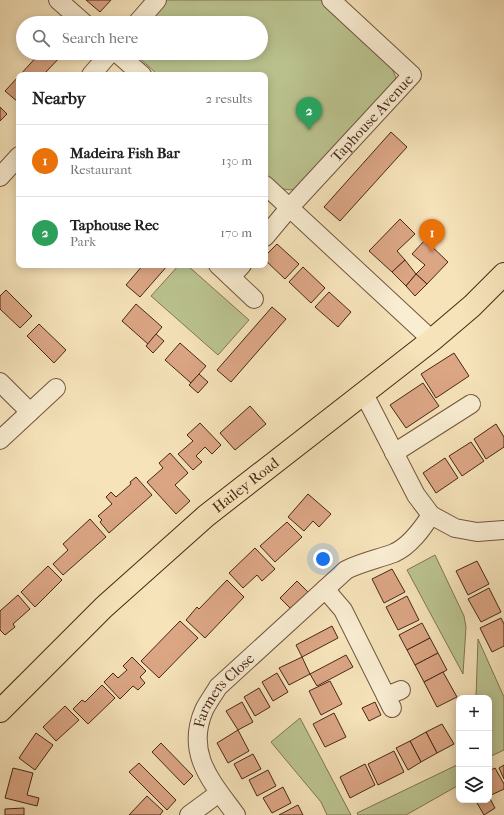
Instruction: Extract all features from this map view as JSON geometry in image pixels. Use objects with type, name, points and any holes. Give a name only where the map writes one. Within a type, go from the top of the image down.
[{"type":"main road","name":"Hailey Road","points":[[0,711],[104,607],[200,521],[363,392],[432,340],[472,306],[504,274]]},
{"type":"street","points":[[58,0],[76,16]]},
{"type":"street","points":[[143,16],[157,0]]},
{"type":"street","name":"Taphouse Avenue","points":[[268,234],[412,75],[331,0]]},
{"type":"street","points":[[94,72],[104,60]]},
{"type":"street","points":[[125,60],[139,72]]},
{"type":"street","points":[[0,177],[16,159]]},
{"type":"street","points":[[268,189],[432,340]]},
{"type":"street","points":[[236,271],[254,300]]},
{"type":"street","points":[[0,382],[30,412]]},
{"type":"street","points":[[0,440],[56,388]]},
{"type":"street","points":[[363,392],[416,495],[431,515],[456,528],[477,532],[504,530]]},
{"type":"street","points":[[394,453],[471,404]]},
{"type":"street","name":"Farmers Close","points":[[236,815],[219,793],[203,766],[198,751],[198,736],[204,711],[218,687],[325,589],[351,568],[403,548],[424,527],[431,515]]},
{"type":"street","points":[[325,589],[343,610],[393,698]]},
{"type":"street","points":[[189,815],[219,793]]},
{"type":"green space","points":[[165,0],[322,0],[390,63],[396,78],[393,86],[302,187],[290,190],[282,188],[268,177],[268,72],[155,72],[142,60],[268,60],[268,16],[150,16]]},
{"type":"green space","points":[[176,268],[190,268],[249,320],[218,355],[151,296]]},
{"type":"green space","points":[[435,555],[464,616],[466,627],[463,674],[407,570]]},
{"type":"green space","points":[[478,639],[504,697],[504,750],[492,756],[492,695],[476,695]]},
{"type":"green space","points":[[300,718],[351,815],[327,815],[321,802],[271,742]]},
{"type":"green space","points":[[456,765],[456,787],[406,815],[358,815],[357,813]]},
{"type":"building","points":[[86,0],[111,0],[100,12]]},
{"type":"building","points":[[34,60],[57,60],[46,72],[23,72]]},
{"type":"building","points":[[16,79],[16,100],[5,91]]},
{"type":"building","points":[[0,107],[7,114],[0,121]]},
{"type":"building","points":[[391,132],[407,147],[340,221],[324,207]]},
{"type":"building","points":[[400,219],[415,234],[397,251],[405,260],[392,272],[369,251]]},
{"type":"building","points":[[425,240],[448,262],[427,284],[416,274],[425,265],[412,254]]},
{"type":"building","points":[[277,244],[299,264],[285,279],[268,263],[268,253]]},
{"type":"building","points":[[405,260],[416,274],[406,286],[392,272]]},
{"type":"building","points":[[303,267],[325,288],[311,303],[289,282]]},
{"type":"building","points":[[140,268],[165,268],[140,297],[126,285]]},
{"type":"building","points":[[416,274],[427,284],[415,296],[406,286]]},
{"type":"building","points":[[6,290],[32,316],[20,328],[0,309],[0,296]]},
{"type":"building","points":[[329,292],[351,312],[338,327],[315,307]]},
{"type":"building","points":[[136,304],[162,327],[148,344],[122,321]]},
{"type":"building","points":[[272,307],[286,319],[231,382],[217,370]]},
{"type":"building","points":[[39,324],[66,350],[54,363],[27,336]]},
{"type":"building","points":[[156,334],[164,341],[153,353],[146,346]]},
{"type":"building","points":[[180,343],[206,366],[191,383],[165,360]]},
{"type":"building","points":[[454,353],[469,376],[436,398],[421,374]]},
{"type":"building","points":[[199,374],[208,382],[198,393],[189,385]]},
{"type":"building","points":[[423,383],[439,406],[406,428],[390,405]]},
{"type":"building","points":[[250,406],[266,424],[235,450],[220,433]]},
{"type":"building","points":[[200,423],[221,445],[212,454],[205,447],[196,456],[202,462],[193,470],[178,454],[193,441],[187,435]]},
{"type":"building","points":[[496,424],[504,437],[504,447],[486,459],[474,439]]},
{"type":"building","points":[[471,442],[484,461],[462,476],[449,456]]},
{"type":"building","points":[[170,453],[188,473],[175,485],[190,501],[176,514],[147,482],[163,468],[159,463]]},
{"type":"building","points":[[445,458],[458,478],[436,493],[423,473]]},
{"type":"building","points":[[136,477],[152,495],[109,533],[100,522],[102,520],[98,516],[112,504],[106,497],[111,492],[116,497],[131,484],[130,482]]},
{"type":"building","points":[[308,494],[331,514],[319,527],[313,521],[304,531],[288,517]]},
{"type":"building","points":[[90,519],[106,537],[63,575],[53,564],[68,550],[63,544]]},
{"type":"building","points":[[287,522],[302,537],[275,562],[260,546]]},
{"type":"building","points":[[255,548],[275,569],[262,581],[257,575],[243,588],[229,573]]},
{"type":"building","points":[[477,561],[489,584],[468,595],[456,571]]},
{"type":"building","points":[[48,566],[62,580],[35,607],[21,592]]},
{"type":"building","points":[[392,569],[405,592],[384,603],[372,579]]},
{"type":"building","points":[[227,580],[244,597],[205,638],[186,620],[197,607],[199,609]]},
{"type":"building","points":[[297,581],[308,592],[291,609],[280,598]]},
{"type":"building","points":[[489,588],[501,612],[481,622],[468,599]]},
{"type":"building","points":[[18,595],[30,609],[13,624],[15,627],[5,635],[0,630],[0,611]]},
{"type":"building","points":[[407,596],[419,620],[398,630],[386,607]]},
{"type":"building","points":[[501,618],[504,624],[504,646],[492,652],[480,628]]},
{"type":"building","points":[[180,621],[198,638],[159,678],[141,661]]},
{"type":"building","points":[[422,623],[430,638],[407,650],[399,635]]},
{"type":"building","points":[[332,626],[338,638],[302,657],[296,645]]},
{"type":"building","points":[[430,638],[438,653],[415,665],[407,650]]},
{"type":"building","points":[[438,653],[447,670],[424,682],[415,665]]},
{"type":"building","points":[[346,655],[353,667],[317,686],[310,674]]},
{"type":"building","points":[[132,657],[146,671],[140,677],[145,683],[138,690],[133,686],[120,699],[104,682],[113,673],[118,678],[127,670],[123,666]]},
{"type":"building","points":[[302,657],[310,674],[289,685],[279,668]]},
{"type":"building","points":[[443,672],[456,698],[437,707],[424,682]]},
{"type":"building","points":[[277,673],[288,692],[273,701],[262,682]]},
{"type":"building","points":[[330,681],[342,704],[321,715],[309,691]]},
{"type":"building","points":[[102,685],[115,698],[88,724],[73,709],[82,700],[85,702]]},
{"type":"building","points":[[259,688],[270,707],[255,716],[244,697]]},
{"type":"building","points":[[242,702],[253,722],[238,730],[226,711]]},
{"type":"building","points":[[375,702],[381,715],[369,721],[362,708]]},
{"type":"building","points":[[65,706],[79,720],[56,741],[43,727]]},
{"type":"building","points":[[334,713],[346,737],[325,747],[313,724]]},
{"type":"building","points":[[442,724],[454,744],[437,753],[426,732]]},
{"type":"building","points":[[238,730],[249,751],[228,763],[217,743]]},
{"type":"building","points":[[426,732],[437,753],[421,762],[410,741]]},
{"type":"building","points":[[36,733],[53,745],[35,770],[19,758]]},
{"type":"building","points":[[410,741],[421,762],[408,770],[396,748]]},
{"type":"building","points":[[161,743],[193,776],[184,785],[152,752]]},
{"type":"building","points":[[394,751],[404,772],[378,785],[368,764]]},
{"type":"building","points":[[253,754],[261,769],[242,779],[234,764]]},
{"type":"building","points":[[139,763],[176,800],[167,810],[129,772]]},
{"type":"building","points":[[365,764],[375,785],[350,798],[340,777]]},
{"type":"building","points":[[504,765],[504,779],[499,768]]},
{"type":"building","points":[[13,768],[33,773],[27,795],[39,798],[37,806],[5,798]]},
{"type":"building","points":[[495,768],[504,784],[504,789],[492,795],[492,770]]},
{"type":"building","points":[[268,770],[276,786],[257,796],[249,780]]},
{"type":"building","points":[[283,787],[291,803],[272,813],[263,798]]},
{"type":"building","points":[[147,796],[163,811],[160,815],[129,815]]},
{"type":"building","points":[[492,802],[495,808],[484,815],[477,803]]},
{"type":"building","points":[[298,805],[303,815],[279,815]]},
{"type":"building","points":[[24,808],[24,815],[5,815],[5,809]]},
{"type":"place","name":"Taphouse Rec","points":[[309,130]]},
{"type":"place","name":"Madeira Fish Bar","points":[[432,252]]}]
